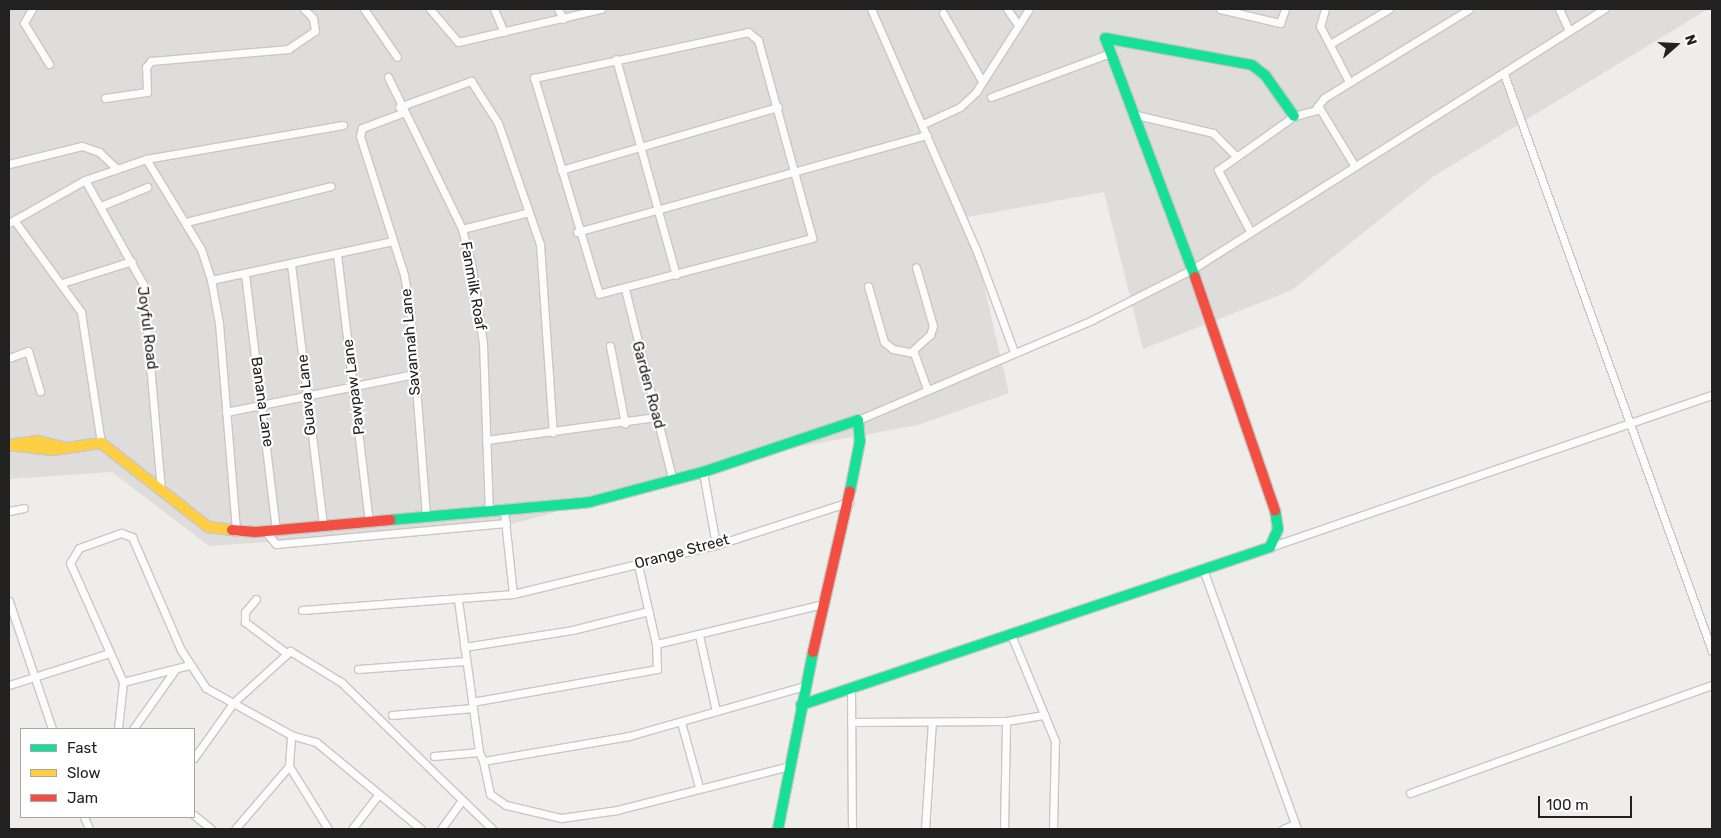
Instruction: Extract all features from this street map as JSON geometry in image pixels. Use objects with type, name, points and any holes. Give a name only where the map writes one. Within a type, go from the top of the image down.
[{"type":"street","points":[[32,9],[24,23],[49,64]]},
{"type":"street","points":[[105,98],[146,92],[146,67],[150,62],[288,49],[315,31],[315,22],[304,9]]},
{"type":"street","points":[[364,9],[397,57]]},
{"type":"street","points":[[430,9],[458,42],[600,9]]},
{"type":"street","points":[[494,9],[504,32]]},
{"type":"street","points":[[558,9],[563,19]]},
{"type":"street","points":[[871,9],[923,124],[1014,352]]},
{"type":"street","points":[[1007,9],[1018,25]]},
{"type":"street","points":[[923,124],[960,107],[982,81],[1029,9]]},
{"type":"street","points":[[1220,9],[1280,23],[1285,9]]},
{"type":"street","points":[[1325,9],[1320,26],[1349,82]]},
{"type":"street","points":[[1330,44],[1389,9]]},
{"type":"street","points":[[1250,231],[1218,170],[1235,155],[1294,116],[1317,107],[1349,82],[1469,9]]},
{"type":"street","points":[[1559,9],[1569,30]]},
{"type":"street","points":[[343,125],[146,159],[85,180],[11,222],[62,283],[86,326],[102,443],[208,527],[236,532],[271,531],[590,502],[703,472],[858,420],[1014,352],[1191,270],[1354,165],[1504,74],[1604,9]]},
{"type":"street","points":[[943,13],[982,81]]},
{"type":"street","points":[[752,33],[778,106],[797,173],[812,238],[624,289],[599,294],[577,232],[534,78],[616,59],[752,33]]},
{"type":"street","points":[[1270,547],[1278,529],[1276,515],[1191,270],[1108,54],[1105,38],[1110,36],[1252,65],[1265,75],[1294,116]]},
{"type":"street","points":[[991,97],[1108,54]]},
{"type":"street","points":[[616,59],[676,275]]},
{"type":"street","points":[[1504,74],[1712,651]]},
{"type":"street","name":"Fanmilk Roaf","points":[[388,77],[401,110],[462,229],[478,300],[489,512]]},
{"type":"street","points":[[401,110],[465,82],[476,84],[498,123],[540,244],[545,288],[553,433]]},
{"type":"street","points":[[561,170],[778,106]]},
{"type":"street","points":[[1317,107],[1354,165]]},
{"type":"street","name":"Savannah Lane","points":[[401,110],[362,128],[360,136],[393,241],[410,308],[426,516]]},
{"type":"street","points":[[1130,113],[1213,133],[1235,155]]},
{"type":"street","points":[[577,232],[797,173],[927,135]]},
{"type":"street","points":[[9,164],[82,146],[99,152],[116,168]]},
{"type":"street","points":[[146,159],[186,222],[211,280],[226,412],[236,532]]},
{"type":"street","name":"Joyful Road","points":[[85,180],[132,261],[146,299],[161,490]]},
{"type":"street","points":[[101,206],[147,186]]},
{"type":"street","points":[[186,222],[331,186]]},
{"type":"street","points":[[462,229],[529,212]]},
{"type":"street","points":[[211,280],[393,241]]},
{"type":"street","name":"Pawpaw Lane","points":[[336,254],[355,386],[369,521]]},
{"type":"street","points":[[62,283],[132,261]]},
{"type":"street","name":"Guava Lane","points":[[291,264],[322,526]]},
{"type":"street","points":[[912,351],[930,335],[933,326],[916,267]]},
{"type":"street","name":"Banana Lane","points":[[245,274],[263,404],[271,531]]},
{"type":"street","points":[[868,286],[886,346],[912,351]]},
{"type":"street","name":"Garden Road","points":[[624,289],[673,481]]},
{"type":"street","points":[[610,346],[625,424]]},
{"type":"street","points":[[9,358],[28,351],[40,391]]},
{"type":"street","points":[[912,351],[926,389]]},
{"type":"street","points":[[226,412],[414,374]]},
{"type":"street","points":[[801,705],[1012,637],[1104,602],[1204,572],[1270,547],[1712,395]]},
{"type":"street","points":[[486,440],[625,424],[656,417]]},
{"type":"street","points":[[778,829],[805,686],[849,502],[860,442],[858,420]]},
{"type":"street","points":[[9,445],[39,441],[61,447],[102,443]]},
{"type":"street","points":[[703,472],[716,545]]},
{"type":"street","name":"Orange Street","points":[[302,610],[458,600],[513,594],[716,545],[849,502]]},
{"type":"street","points":[[9,511],[24,508]]},
{"type":"street","points":[[504,511],[513,594]]},
{"type":"street","points":[[271,531],[268,540],[276,544],[506,522]]},
{"type":"street","points":[[118,728],[123,682],[109,653],[70,557],[79,548],[127,534],[188,665],[206,688],[292,735],[316,742],[421,829]]},
{"type":"street","points":[[392,715],[473,705],[657,669],[656,644],[638,565]]},
{"type":"street","points":[[1204,572],[1296,827],[1283,829]]},
{"type":"street","points":[[256,599],[245,612],[245,622],[285,652],[341,682],[492,829]]},
{"type":"street","points":[[458,600],[478,752],[483,761],[490,794],[506,805],[561,818],[617,810],[700,787],[790,766]]},
{"type":"street","points":[[9,601],[11,618],[36,676],[52,728]]},
{"type":"street","points":[[656,644],[824,604]]},
{"type":"street","points":[[464,647],[572,630],[649,610]]},
{"type":"street","points":[[699,635],[716,711]]},
{"type":"street","points":[[1012,637],[1046,716],[1057,756],[1053,829]]},
{"type":"street","points":[[195,757],[234,702],[285,652]]},
{"type":"street","points":[[9,685],[109,653]]},
{"type":"street","points":[[358,669],[466,661]]},
{"type":"street","points":[[123,682],[175,670],[188,665]]},
{"type":"street","points":[[134,728],[175,670]]},
{"type":"street","points":[[1410,793],[1712,685]]},
{"type":"street","points":[[483,761],[629,736],[805,686]]},
{"type":"street","points":[[851,689],[852,829]]},
{"type":"street","points":[[852,722],[1006,721],[1046,716]]},
{"type":"street","points":[[1004,829],[1006,721]]},
{"type":"street","points":[[681,722],[700,787]]},
{"type":"street","points":[[925,829],[932,722]]},
{"type":"street","points":[[235,829],[289,766],[292,735]]},
{"type":"street","points":[[434,756],[478,752]]},
{"type":"street","points":[[289,766],[328,829]]},
{"type":"street","points":[[352,829],[378,795]]},
{"type":"street","points":[[441,829],[462,800]]},
{"type":"street","points":[[195,816],[211,829]]},
{"type":"shaded area","points":[[9,9],[1708,9],[1434,176],[1292,290],[1143,349],[1104,192],[968,217],[1009,393],[918,425],[792,448],[504,526],[209,546],[112,472],[9,479]]},
{"type":"traffic: fast","points":[[1195,277],[1105,38],[1252,65],[1265,75],[1294,116]]},
{"type":"traffic: fast","points":[[390,520],[590,502],[703,472],[858,420],[860,441],[850,491]]},
{"type":"traffic: fast","points":[[801,705],[1270,547],[1278,529],[1275,511]]},
{"type":"traffic: fast","points":[[778,829],[813,652]]},
{"type":"traffic: slow","points":[[9,445],[39,441],[61,447]]},
{"type":"traffic: slow","points":[[9,445],[53,450],[101,443],[208,527],[232,530]]},
{"type":"traffic: jam","points":[[1195,277],[1275,511]]},
{"type":"traffic: jam","points":[[813,652],[850,491]]},
{"type":"traffic: jam","points":[[232,530],[255,532],[390,520]]}]
